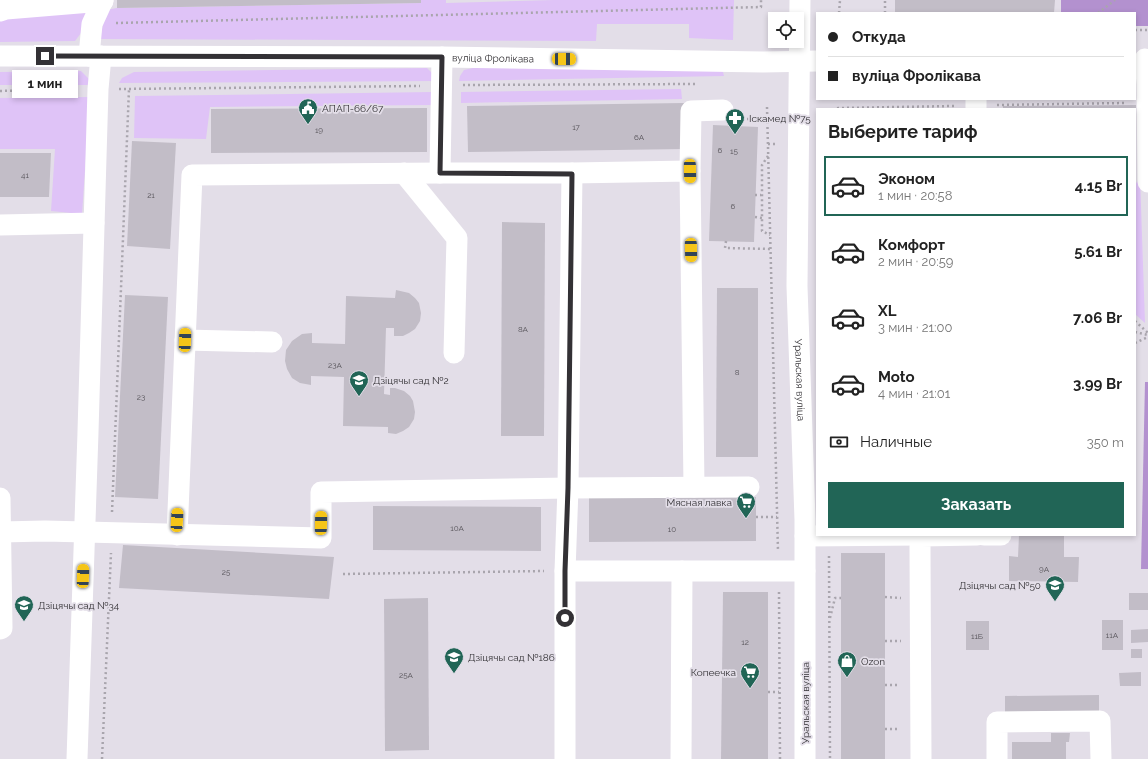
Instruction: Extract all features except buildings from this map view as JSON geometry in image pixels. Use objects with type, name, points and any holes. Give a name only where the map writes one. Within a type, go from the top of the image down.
[{"type":"street","name":"Уральская вуліца","points":[[800,0],[808,61],[797,286],[805,536],[805,759]]},
{"type":"street","points":[[77,759],[88,449],[98,89],[92,24],[103,1]]},
{"type":"street","points":[[0,11],[6,9],[103,1]]},
{"type":"street","name":"вуліца Фролікава","points":[[0,56],[442,57],[808,61]]},
{"type":"street","points":[[440,173],[442,57]]},
{"type":"street","points":[[1143,59],[1147,84],[1148,182]]},
{"type":"street","points":[[694,487],[690,171],[691,111],[729,115]]},
{"type":"street","points":[[176,534],[192,175],[404,173],[572,174],[690,171]]},
{"type":"street","points":[[404,173],[457,238],[454,353]]},
{"type":"street","points":[[565,759],[565,571],[568,488],[572,174]]},
{"type":"street","points":[[0,225],[94,223]]},
{"type":"street","points":[[185,340],[272,342]]},
{"type":"street","points":[[1,532],[45,531],[321,538],[322,492],[749,487]]},
{"type":"street","points":[[0,498],[2,628],[0,630]]},
{"type":"street","points":[[805,536],[816,536]]},
{"type":"street","points":[[921,536],[921,759]]},
{"type":"street","points":[[681,759],[682,570]]},
{"type":"street","points":[[565,571],[804,571]]},
{"type":"street","points":[[997,759],[997,722],[1100,721],[1101,759]]},
{"type":"path","points":[[92,24],[761,7],[761,0]]},
{"type":"path","points":[[840,0],[840,12]]},
{"type":"path","points":[[885,0],[885,12]]},
{"type":"path","points":[[1099,12],[1115,0]]},
{"type":"path","points":[[1136,30],[1148,30]]},
{"type":"path","points":[[0,91],[442,85],[702,84]]},
{"type":"path","points":[[102,759],[129,89]]},
{"type":"path","points":[[838,108],[976,104],[1147,103]]},
{"type":"path","points":[[767,107],[779,570],[780,759]]},
{"type":"path","points":[[729,115],[767,119]]},
{"type":"path","points":[[768,156],[762,165],[762,231],[770,235]]},
{"type":"path","points":[[755,195],[762,196]]},
{"type":"path","points":[[754,217],[762,218]]},
{"type":"path","points":[[726,241],[725,248],[771,249]]},
{"type":"path","points":[[1136,323],[1148,335]]},
{"type":"path","points":[[1136,332],[1148,335]]},
{"type":"path","points":[[1136,342],[1148,335]]},
{"type":"path","points":[[756,517],[777,517]]},
{"type":"path","points":[[829,554],[830,759]]},
{"type":"path","points":[[343,574],[565,571]]},
{"type":"path","points":[[829,622],[835,598],[841,598]]},
{"type":"path","points":[[768,692],[779,692]]},
{"type":"shaded area","points":[[421,0],[446,0],[446,3],[554,0],[734,0],[733,40],[689,38],[689,24],[597,24],[596,41],[100,39],[106,10],[117,8],[421,3]]},
{"type":"shaded area","points":[[1061,0],[1148,0],[1148,26],[1136,26],[1136,12],[1061,12]]},
{"type":"shaded area","points":[[86,12],[87,25],[75,41],[0,42],[0,19]]},
{"type":"shaded area","points":[[427,68],[432,73],[435,81],[119,83],[122,78],[134,72]]},
{"type":"shaded area","points":[[473,68],[716,68],[723,72],[724,76],[459,81],[464,70]]},
{"type":"shaded area","points":[[81,71],[89,79],[91,85],[0,85],[0,72]]},
{"type":"shaded area","points":[[681,89],[682,99],[461,103],[461,92]]},
{"type":"shaded area","points":[[433,92],[433,105],[210,107],[206,139],[134,138],[135,96]]},
{"type":"shaded area","points":[[90,97],[82,214],[51,211],[55,149],[0,149],[0,98]]},
{"type":"shaded area","points":[[1140,177],[1145,323],[1136,315],[1136,183]]},
{"type":"shaded area","points":[[1145,382],[1148,382],[1148,569],[1141,569]]},
{"type":"place","name":"АПАП-66/67","points":[[308,125]]},
{"type":"place","name":"Іскамед №75","points":[[735,135]]},
{"type":"place","name":"Дзіцячы сад №2","points":[[359,397]]},
{"type":"place","name":"Мясная лавка","points":[[746,519]]},
{"type":"place","name":"Дзіцячы сад №50","points":[[1055,602]]},
{"type":"place","name":"Дзіцячы сад №34","points":[[24,622]]},
{"type":"place","name":"Дзіцячы сад №186","points":[[454,674]]},
{"type":"place","name":"Ozon","points":[[847,678]]},
{"type":"place","name":"Копеечка","points":[[750,689]]},
{"type":"route","points":[[45,56],[442,57],[440,173],[572,174],[565,618]]}]
